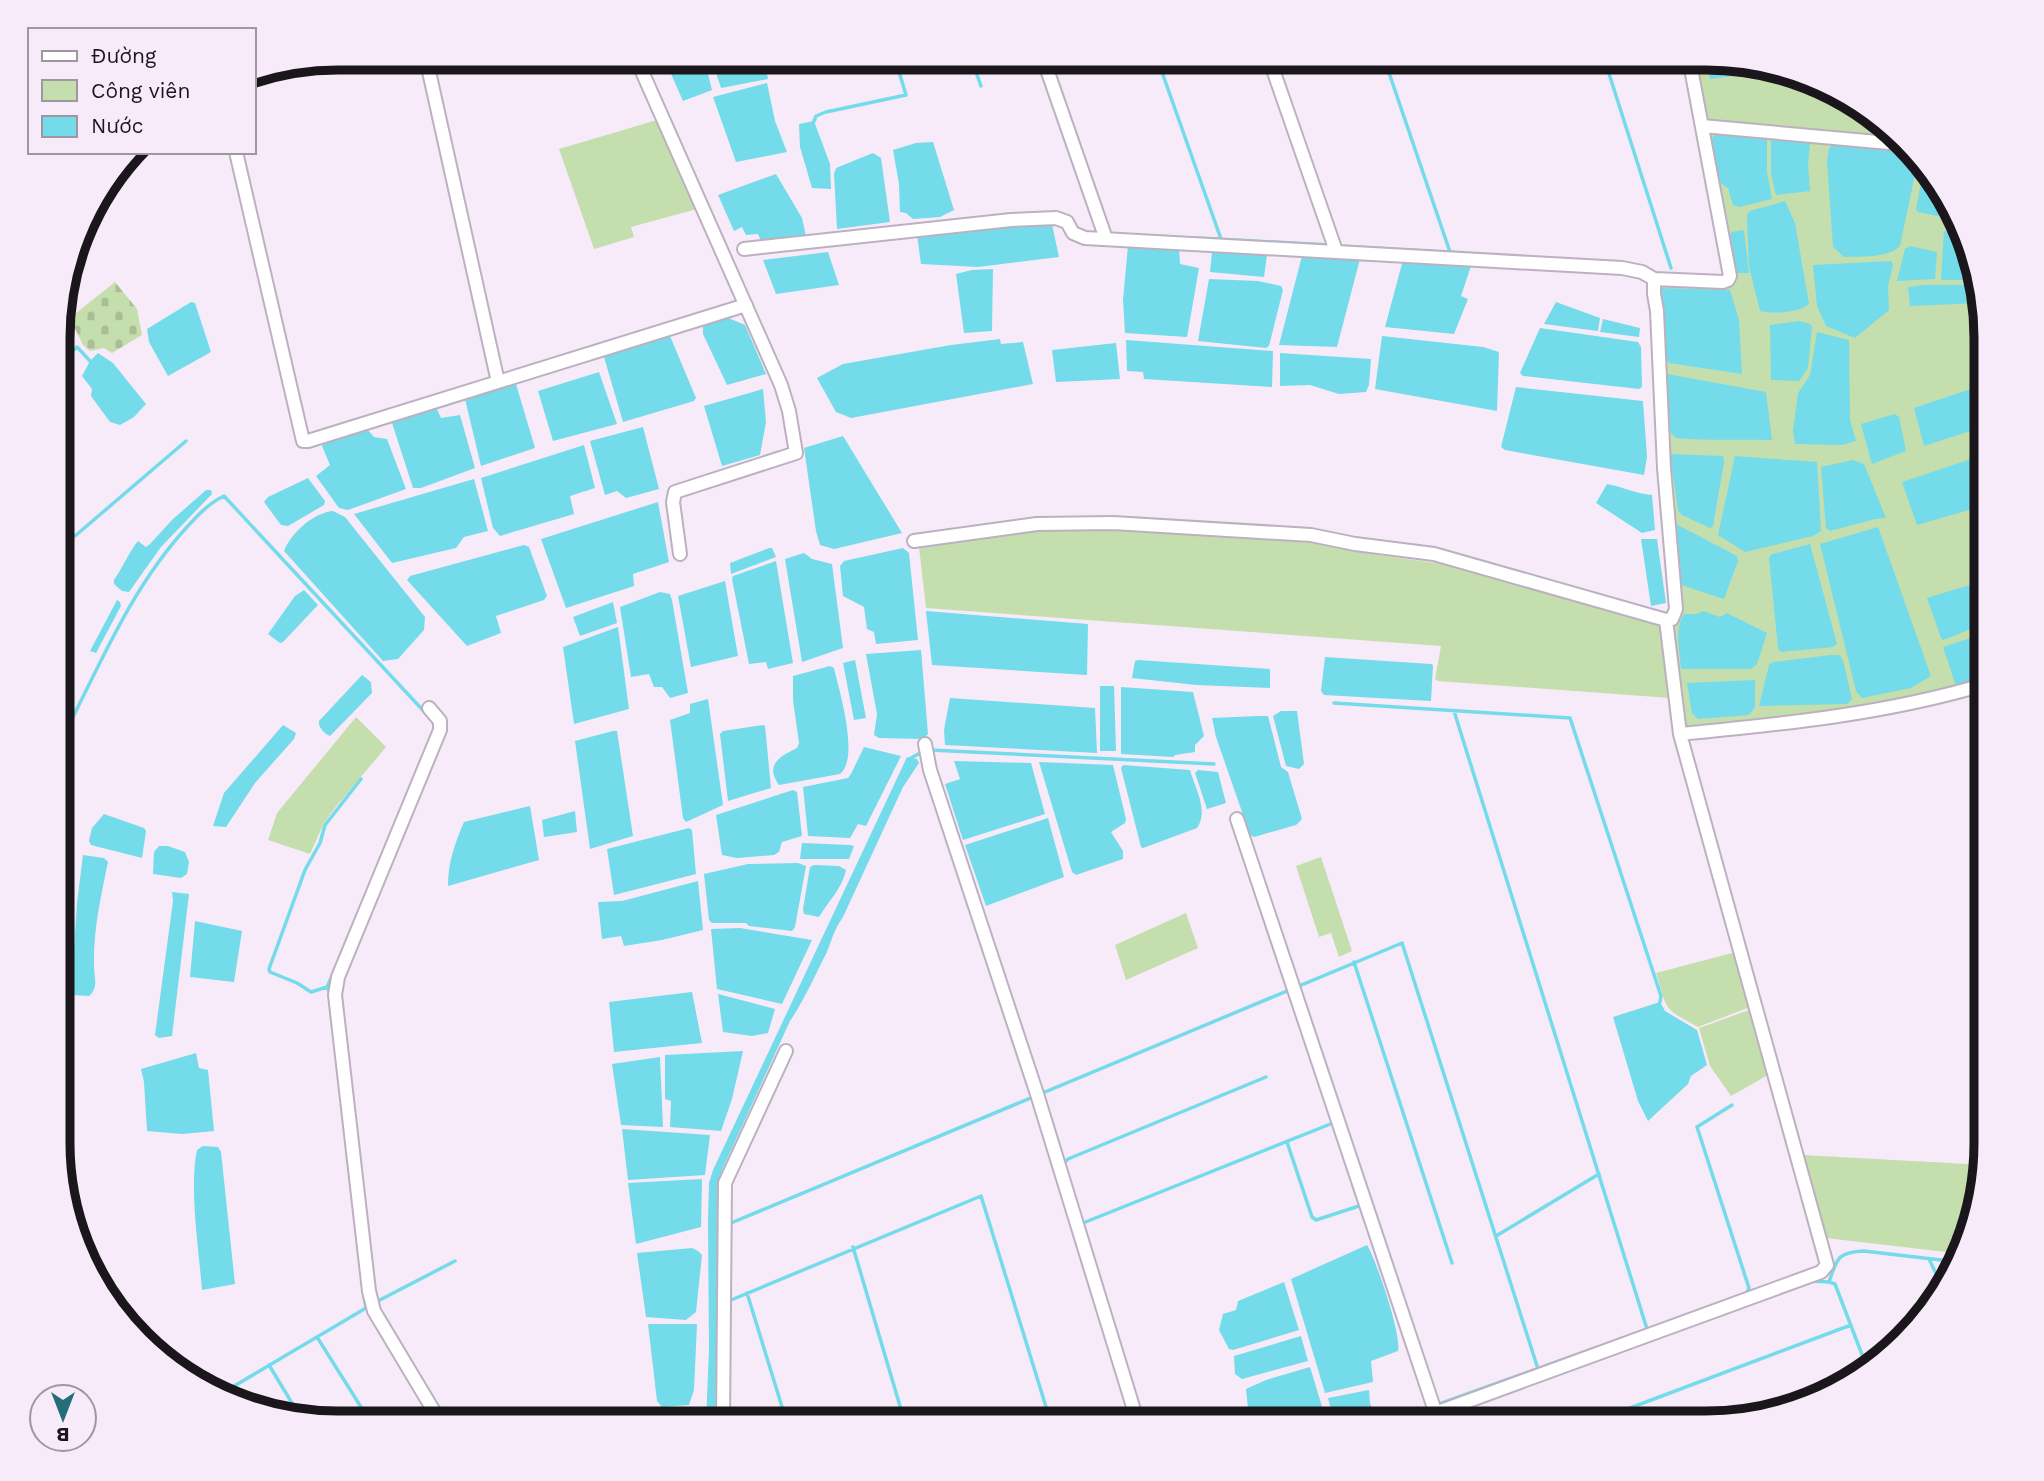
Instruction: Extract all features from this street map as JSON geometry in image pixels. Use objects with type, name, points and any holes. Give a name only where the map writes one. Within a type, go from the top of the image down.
[{"type":"street","points":[[429,70],[498,382]]},
{"type":"street","points":[[641,70],[786,400],[796,453],[675,492],[673,502],[680,554]]},
{"type":"street","points":[[1047,70],[1106,239]]},
{"type":"street","points":[[1273,70],[1336,251]]},
{"type":"street","points":[[744,249],[1011,220],[1056,218],[1067,222],[1073,233],[1079,236],[1106,239],[1622,268],[1642,271],[1654,279],[1723,282],[1730,276],[1691,70]]},
{"type":"street","points":[[1702,126],[1890,144]]},
{"type":"street","points":[[236,154],[303,441],[746,305]]},
{"type":"street","points":[[914,541],[1037,524],[1113,523],[1311,535],[1434,554],[1666,620],[1672,619],[1676,609],[1665,492],[1654,279]]},
{"type":"street","points":[[1455,1411],[1826,1269],[1827,1261],[1680,734],[1666,620]]},
{"type":"street","points":[[1680,734],[1818,720],[1944,696],[1974,687]]},
{"type":"street","points":[[429,708],[440,721],[440,730],[338,977],[335,995],[369,1291],[374,1311],[435,1411]]},
{"type":"street","points":[[925,744],[930,769],[1037,1094],[1134,1411]]},
{"type":"street","points":[[1237,819],[1435,1411]]},
{"type":"street","points":[[723,1411],[725,1183],[786,1051]]},
{"type":"green space","points":[[1695,70],[1741,72],[1808,90],[1855,115],[1885,139],[1705,123]]},
{"type":"green space","points":[[657,120],[697,209],[631,227],[634,237],[594,249],[559,149]]},
{"type":"green space","points":[[1712,132],[1894,148],[1929,189],[1954,236],[1969,286],[1974,338],[1974,683],[1817,716],[1688,729],[1683,726],[1671,630],[1657,282],[1727,286],[1735,280],[1709,137]]},
{"type":"green space","points":[[115,282],[137,309],[142,335],[112,353],[104,348],[90,351],[83,345],[71,317]]},
{"type":"green space","points":[[1106,529],[1313,543],[1443,564],[1663,627],[1670,698],[1438,681],[1435,679],[1441,646],[926,608],[919,547],[1025,532]]},
{"type":"green space","points":[[356,717],[386,747],[324,823],[310,854],[268,840],[277,813]]},
{"type":"green space","points":[[1321,857],[1352,951],[1339,957],[1331,933],[1319,937],[1296,866]]},
{"type":"green space","points":[[1186,913],[1198,948],[1126,980],[1115,945]]},
{"type":"green space","points":[[1736,952],[1750,1007],[1698,1027],[1672,1011],[1662,994],[1656,973]]},
{"type":"green space","points":[[1752,1009],[1768,1075],[1731,1096],[1710,1066],[1699,1028]]},
{"type":"green space","points":[[1802,1155],[1973,1164],[1965,1212],[1950,1253],[1826,1238]]},
{"type":"water","points":[[669,70],[707,70],[712,90],[683,101]]},
{"type":"water","points":[[715,70],[766,70],[768,79],[721,88]]},
{"type":"water","points":[[1708,70],[1741,72],[1741,75],[1710,79]]},
{"type":"water","points":[[767,83],[775,121],[787,152],[736,162],[713,97]]},
{"type":"water","points":[[814,121],[830,164],[831,189],[812,188],[800,147],[799,124]]},
{"type":"water","points":[[1715,135],[1767,138],[1767,172],[1772,199],[1739,207],[1733,205],[1728,188],[1720,183],[1712,138]]},
{"type":"water","points":[[1771,138],[1810,143],[1810,191],[1776,195],[1771,174]]},
{"type":"water","points":[[933,142],[954,210],[940,217],[913,219],[900,212],[899,184],[893,150],[916,143]]},
{"type":"water","points":[[1832,145],[1898,152],[1916,171],[1900,246],[1895,250],[1873,256],[1844,257],[1833,247],[1827,161]]},
{"type":"water","points":[[873,153],[881,158],[890,222],[837,229],[836,168]]},
{"type":"water","points":[[776,174],[802,218],[806,236],[761,241],[758,234],[746,235],[742,227],[734,231],[718,195]]},
{"type":"water","points":[[1922,179],[1945,217],[1918,212],[1916,209]]},
{"type":"water","points":[[1785,201],[1795,223],[1809,304],[1786,312],[1760,311],[1749,267],[1747,215],[1750,211]]},
{"type":"water","points":[[1052,224],[1059,257],[978,267],[921,264],[917,235]]},
{"type":"water","points":[[1742,230],[1749,273],[1735,273],[1728,237],[1732,232]]},
{"type":"water","points":[[1944,231],[1952,232],[1968,280],[1941,280]]},
{"type":"water","points":[[1128,246],[1179,247],[1180,264],[1199,268],[1187,337],[1125,333],[1123,300]]},
{"type":"water","points":[[1910,246],[1937,252],[1935,279],[1897,281],[1905,249]]},
{"type":"water","points":[[828,252],[839,285],[776,294],[763,260]]},
{"type":"water","points":[[1212,252],[1267,255],[1264,277],[1210,272]]},
{"type":"water","points":[[1302,256],[1360,259],[1337,347],[1279,345]]},
{"type":"water","points":[[1403,260],[1471,266],[1461,296],[1468,299],[1454,334],[1385,327]]},
{"type":"water","points":[[1891,261],[1893,264],[1888,287],[1889,310],[1855,338],[1826,326],[1817,306],[1813,265]]},
{"type":"water","points":[[993,269],[992,331],[964,333],[956,274]]},
{"type":"water","points":[[1209,279],[1258,281],[1281,286],[1283,290],[1269,346],[1266,348],[1198,341]]},
{"type":"water","points":[[1969,285],[1972,303],[1910,306],[1908,287]]},
{"type":"water","points":[[1659,288],[1730,290],[1739,320],[1742,374],[1669,363],[1664,357]]},
{"type":"water","points":[[191,302],[195,303],[211,352],[168,376],[149,342],[147,329]]},
{"type":"water","points":[[1556,302],[1600,318],[1598,331],[1544,324]]},
{"type":"water","points":[[726,317],[745,325],[766,374],[727,385],[703,334],[703,325]]},
{"type":"water","points":[[1603,319],[1640,328],[1639,337],[1600,332]]},
{"type":"water","points":[[1799,321],[1812,327],[1808,368],[1799,381],[1771,380],[1770,325]]},
{"type":"water","points":[[1540,328],[1638,342],[1641,347],[1642,387],[1639,389],[1523,376],[1520,373]]},
{"type":"water","points":[[1817,332],[1849,340],[1850,420],[1856,441],[1842,445],[1795,444],[1793,431],[1798,393],[1810,375]]},
{"type":"water","points":[[670,336],[696,398],[694,401],[623,422],[604,357]]},
{"type":"water","points":[[1382,336],[1483,347],[1499,352],[1497,411],[1375,389]]},
{"type":"water","points":[[1000,339],[1001,344],[1023,342],[1033,384],[851,418],[836,412],[817,378],[843,364]]},
{"type":"water","points":[[1126,340],[1273,351],[1272,387],[1144,379],[1143,372],[1127,371]]},
{"type":"water","points":[[1116,343],[1120,379],[1056,382],[1052,350]]},
{"type":"water","points":[[98,353],[113,363],[146,404],[134,417],[120,425],[110,422],[91,396],[92,389],[82,376]]},
{"type":"water","points":[[1280,353],[1371,359],[1369,385],[1366,392],[1339,394],[1310,385],[1280,386]]},
{"type":"water","points":[[599,372],[617,424],[553,441],[538,391]]},
{"type":"water","points":[[1667,374],[1766,392],[1772,440],[1676,438],[1670,432]]},
{"type":"water","points":[[516,384],[535,448],[481,466],[465,399]]},
{"type":"water","points":[[1516,387],[1643,401],[1647,457],[1644,475],[1505,450],[1501,447]]},
{"type":"water","points":[[1974,388],[1974,430],[1924,446],[1914,408]]},
{"type":"water","points":[[763,389],[766,422],[760,455],[722,466],[704,406]]},
{"type":"water","points":[[436,407],[441,418],[460,415],[475,468],[421,488],[413,488],[392,423]]},
{"type":"water","points":[[1895,414],[1899,417],[1906,451],[1872,464],[1861,424]]},
{"type":"water","points":[[643,427],[659,489],[626,498],[617,491],[605,495],[590,441]]},
{"type":"water","points":[[367,429],[374,437],[387,439],[406,489],[348,510],[339,508],[316,476],[330,465],[322,446],[325,442]]},
{"type":"water","points":[[843,436],[902,533],[834,549],[820,545],[804,448]]},
{"type":"water","points":[[584,445],[595,488],[570,496],[574,514],[500,536],[493,528],[481,478]]},
{"type":"water","points":[[1670,454],[1723,456],[1713,526],[1710,528],[1682,515],[1678,510]]},
{"type":"water","points":[[1735,456],[1817,462],[1821,531],[1813,536],[1745,552],[1718,535]]},
{"type":"water","points":[[1974,458],[1974,508],[1917,525],[1902,482]]},
{"type":"water","points":[[1853,460],[1864,464],[1886,518],[1830,531],[1826,528],[1821,467]]},
{"type":"water","points":[[308,478],[325,501],[324,505],[288,526],[281,525],[264,502],[268,497]]},
{"type":"water","points":[[474,479],[488,531],[464,537],[456,548],[392,563],[354,514]]},
{"type":"water","points":[[1607,484],[1652,495],[1655,530],[1642,533],[1596,503]]},
{"type":"water","points":[[206,490],[211,490],[212,494],[161,547],[129,592],[122,591],[114,584],[138,541],[146,547],[150,544]]},
{"type":"water","points":[[658,502],[669,562],[633,574],[634,586],[566,608],[541,539]]},
{"type":"water","points":[[333,511],[345,517],[425,617],[424,630],[398,659],[383,661],[284,551],[292,537],[304,525]]},
{"type":"water","points":[[1676,524],[1737,556],[1738,561],[1724,599],[1681,585]]},
{"type":"water","points":[[1878,527],[1931,676],[1911,688],[1862,698],[1856,691],[1820,544]]},
{"type":"water","points":[[1641,539],[1657,539],[1666,603],[1651,606]]},
{"type":"water","points":[[1810,544],[1837,644],[1833,647],[1781,652],[1778,648],[1769,558],[1772,554]]},
{"type":"water","points":[[524,545],[529,547],[547,596],[544,600],[496,616],[501,633],[467,646],[407,580],[410,576]]},
{"type":"water","points":[[772,548],[776,557],[731,574],[730,563]]},
{"type":"water","points":[[903,548],[909,553],[918,640],[876,644],[874,632],[867,629],[864,607],[843,596],[840,566],[844,561]]},
{"type":"water","points":[[804,553],[812,559],[832,564],[843,648],[802,662],[785,559]]},
{"type":"water","points":[[776,561],[793,663],[768,669],[766,662],[749,664],[732,579],[733,576]]},
{"type":"water","points":[[725,581],[738,656],[691,667],[678,596]]},
{"type":"water","points":[[1974,584],[1974,628],[1943,640],[1927,598]]},
{"type":"water","points":[[304,590],[318,605],[280,643],[268,634],[295,596]]},
{"type":"water","points":[[660,592],[670,594],[672,600],[688,693],[670,698],[662,687],[654,687],[649,674],[631,677],[620,607]]},
{"type":"water","points":[[117,600],[121,606],[96,653],[90,651]]},
{"type":"water","points":[[613,602],[617,623],[580,636],[573,617]]},
{"type":"water","points":[[926,611],[1088,624],[1087,675],[932,665]]},
{"type":"water","points":[[1703,611],[1720,617],[1727,613],[1767,633],[1757,664],[1751,669],[1681,669],[1678,641],[1681,620],[1684,614]]},
{"type":"water","points":[[618,627],[629,709],[574,724],[563,647]]},
{"type":"water","points":[[1974,637],[1974,681],[1956,686],[1943,647]]},
{"type":"water","points":[[921,650],[928,734],[923,739],[879,738],[874,735],[877,714],[866,654]]},
{"type":"water","points":[[1839,655],[1843,660],[1852,699],[1847,704],[1759,706],[1769,665],[1773,662]]},
{"type":"water","points":[[1325,657],[1431,664],[1431,701],[1324,695],[1321,691]]},
{"type":"water","points":[[855,660],[866,718],[854,720],[843,663]]},
{"type":"water","points":[[1135,661],[1270,669],[1270,688],[1196,685],[1132,678]]},
{"type":"water","points":[[830,666],[834,668],[846,723],[846,766],[840,774],[779,785],[773,771],[774,766],[780,758],[797,748],[799,743],[793,700],[793,676]]},
{"type":"water","points":[[362,675],[371,682],[372,693],[330,736],[328,735],[320,728],[319,721]]},
{"type":"water","points":[[1755,680],[1755,707],[1749,715],[1698,719],[1692,713],[1687,683]]},
{"type":"water","points":[[1100,686],[1114,686],[1116,751],[1100,751]]},
{"type":"water","points":[[1121,687],[1193,692],[1204,736],[1195,745],[1195,752],[1173,757],[1121,754]]},
{"type":"water","points":[[950,698],[1095,708],[1097,753],[945,745],[944,730]]},
{"type":"water","points":[[708,699],[723,805],[686,822],[683,818],[670,720],[690,713],[690,704]]},
{"type":"water","points":[[1281,711],[1297,711],[1304,764],[1299,769],[1286,766],[1273,716]]},
{"type":"water","points":[[1268,716],[1281,767],[1288,772],[1302,819],[1296,825],[1254,837],[1250,835],[1212,718]]},
{"type":"water","points":[[283,725],[296,733],[294,739],[255,783],[226,827],[213,826],[224,793]]},
{"type":"water","points":[[763,725],[771,788],[728,801],[720,734],[723,731]]},
{"type":"water","points":[[617,731],[633,836],[590,849],[575,741]]},
{"type":"water","points":[[864,747],[901,756],[866,826],[858,824],[850,838],[808,836],[803,787],[848,778]]},
{"type":"water","points":[[907,757],[917,759],[919,763],[903,787],[827,952],[790,1021],[722,1170],[717,1186],[719,1245],[715,1411],[706,1411],[709,1183]]},
{"type":"water","points":[[954,761],[1031,763],[1045,814],[963,840],[945,784],[960,779]]},
{"type":"water","points":[[1039,762],[1113,765],[1126,819],[1125,823],[1111,832],[1123,851],[1123,859],[1076,875],[1072,872]]},
{"type":"water","points":[[1123,765],[1190,770],[1202,814],[1197,828],[1141,847],[1121,768]]},
{"type":"water","points":[[1198,770],[1218,772],[1226,803],[1207,809],[1195,773]]},
{"type":"water","points":[[793,790],[797,792],[802,836],[782,842],[779,852],[774,855],[737,858],[722,855],[716,815]]},
{"type":"water","points":[[530,806],[539,860],[448,886],[453,853],[464,822]]},
{"type":"water","points":[[575,811],[577,832],[544,837],[542,820]]},
{"type":"water","points":[[104,814],[144,828],[146,831],[142,858],[91,845],[89,841],[92,828]]},
{"type":"water","points":[[1048,818],[1064,877],[986,906],[965,845]]},
{"type":"water","points":[[689,828],[692,830],[696,874],[614,895],[607,849]]},
{"type":"water","points":[[802,843],[854,846],[849,859],[800,859]]},
{"type":"water","points":[[159,846],[185,852],[189,862],[187,874],[181,878],[153,874],[154,852]]},
{"type":"water","points":[[83,855],[104,858],[108,862],[96,927],[95,986],[89,996],[71,995]]},
{"type":"water","points":[[798,863],[806,866],[792,931],[749,926],[746,923],[712,923],[709,920],[704,874],[748,864]]},
{"type":"water","points":[[839,866],[846,870],[838,889],[819,917],[804,914],[803,909],[810,867]]},
{"type":"water","points":[[698,881],[703,930],[624,946],[621,936],[602,939],[598,902],[622,901]]},
{"type":"water","points":[[172,892],[189,894],[172,1036],[159,1038],[155,1035]]},
{"type":"water","points":[[195,921],[242,931],[234,982],[190,977]]},
{"type":"water","points":[[740,928],[812,940],[782,1004],[717,989],[711,929]]},
{"type":"water","points":[[692,992],[702,1043],[614,1052],[609,1002]]},
{"type":"water","points":[[718,994],[775,1009],[768,1033],[752,1036],[723,1032]]},
{"type":"water","points":[[1660,1002],[1665,1011],[1697,1030],[1707,1065],[1691,1076],[1688,1084],[1648,1121],[1638,1101],[1613,1017]]},
{"type":"water","points":[[743,1051],[732,1099],[721,1131],[670,1127],[671,1101],[665,1099],[665,1055]]},
{"type":"water","points":[[196,1053],[199,1068],[208,1070],[214,1131],[182,1134],[147,1131],[141,1069]]},
{"type":"water","points":[[660,1057],[663,1127],[621,1125],[612,1064]]},
{"type":"water","points":[[622,1129],[710,1135],[705,1175],[628,1180]]},
{"type":"water","points":[[203,1146],[218,1147],[221,1152],[235,1284],[202,1290],[194,1182],[197,1150]]},
{"type":"water","points":[[702,1179],[701,1227],[636,1244],[628,1183]]},
{"type":"water","points":[[1367,1245],[1387,1298],[1396,1330],[1398,1351],[1371,1361],[1373,1382],[1325,1393],[1291,1279]]},
{"type":"water","points":[[692,1248],[702,1255],[696,1312],[686,1320],[646,1317],[637,1253]]},
{"type":"water","points":[[1284,1282],[1299,1330],[1229,1349],[1219,1330],[1223,1314],[1236,1310],[1238,1301]]},
{"type":"water","points":[[648,1324],[697,1324],[694,1390],[689,1405],[662,1407],[657,1401]]},
{"type":"water","points":[[1301,1336],[1308,1361],[1242,1379],[1235,1374],[1234,1356]]},
{"type":"water","points":[[1310,1367],[1323,1411],[1249,1411],[1246,1389]]},
{"type":"water","points":[[1369,1390],[1373,1411],[1331,1411],[1328,1398]]},
{"type":"waterway","points":[[814,121],[816,116],[826,112],[906,95],[899,70]]},
{"type":"waterway","points":[[975,70],[981,86]]},
{"type":"waterway","points":[[1161,70],[1221,239]]},
{"type":"waterway","points":[[1388,70],[1450,252]]},
{"type":"waterway","points":[[1608,70],[1671,268]]},
{"type":"waterway","points":[[1197,238],[1329,245]]},
{"type":"waterway","points":[[1337,246],[1462,253]]},
{"type":"waterway","points":[[70,353],[77,347],[90,361]]},
{"type":"waterway","points":[[70,535],[75,536],[186,441]]},
{"type":"waterway","points":[[70,723],[116,631],[148,576],[191,523],[224,496],[431,719]]},
{"type":"waterway","points":[[1334,703],[1570,718],[1661,996],[1660,1002]]},
{"type":"waterway","points":[[1454,711],[1647,1329]]},
{"type":"waterway","points":[[930,750],[1214,764]]},
{"type":"waterway","points":[[911,758],[922,752]]},
{"type":"waterway","points":[[327,987],[311,992],[270,972],[269,969],[305,870],[320,843],[325,825],[361,779]]},
{"type":"waterway","points":[[731,1223],[1402,943],[1538,1369]]},
{"type":"waterway","points":[[1354,962],[1452,1263]]},
{"type":"waterway","points":[[330,993],[327,987],[333,974]]},
{"type":"waterway","points":[[1064,1163],[1068,1159],[1266,1077]]},
{"type":"waterway","points":[[1732,1105],[1697,1127],[1749,1288],[1747,1293]]},
{"type":"waterway","points":[[1083,1223],[1333,1123]]},
{"type":"waterway","points":[[1287,1142],[1312,1217],[1316,1220],[1359,1206]]},
{"type":"waterway","points":[[1496,1236],[1599,1174]]},
{"type":"waterway","points":[[731,1300],[981,1196],[1047,1411]]},
{"type":"waterway","points":[[853,1247],[901,1411]]},
{"type":"waterway","points":[[1829,1282],[1839,1258],[1848,1253],[1864,1251],[1946,1261]]},
{"type":"waterway","points":[[1929,1259],[1938,1277]]},
{"type":"waterway","points":[[376,1302],[455,1261]]},
{"type":"waterway","points":[[1811,1281],[1835,1284],[1864,1360]]},
{"type":"waterway","points":[[747,1293],[783,1411]]},
{"type":"waterway","points":[[364,1296],[366,1308]]},
{"type":"waterway","points":[[230,1388],[366,1308]]},
{"type":"waterway","points":[[1622,1411],[1851,1325]]},
{"type":"waterway","points":[[317,1337],[363,1411]]},
{"type":"waterway","points":[[1442,1403],[1598,1347]]},
{"type":"waterway","points":[[269,1365],[295,1408]]}]
